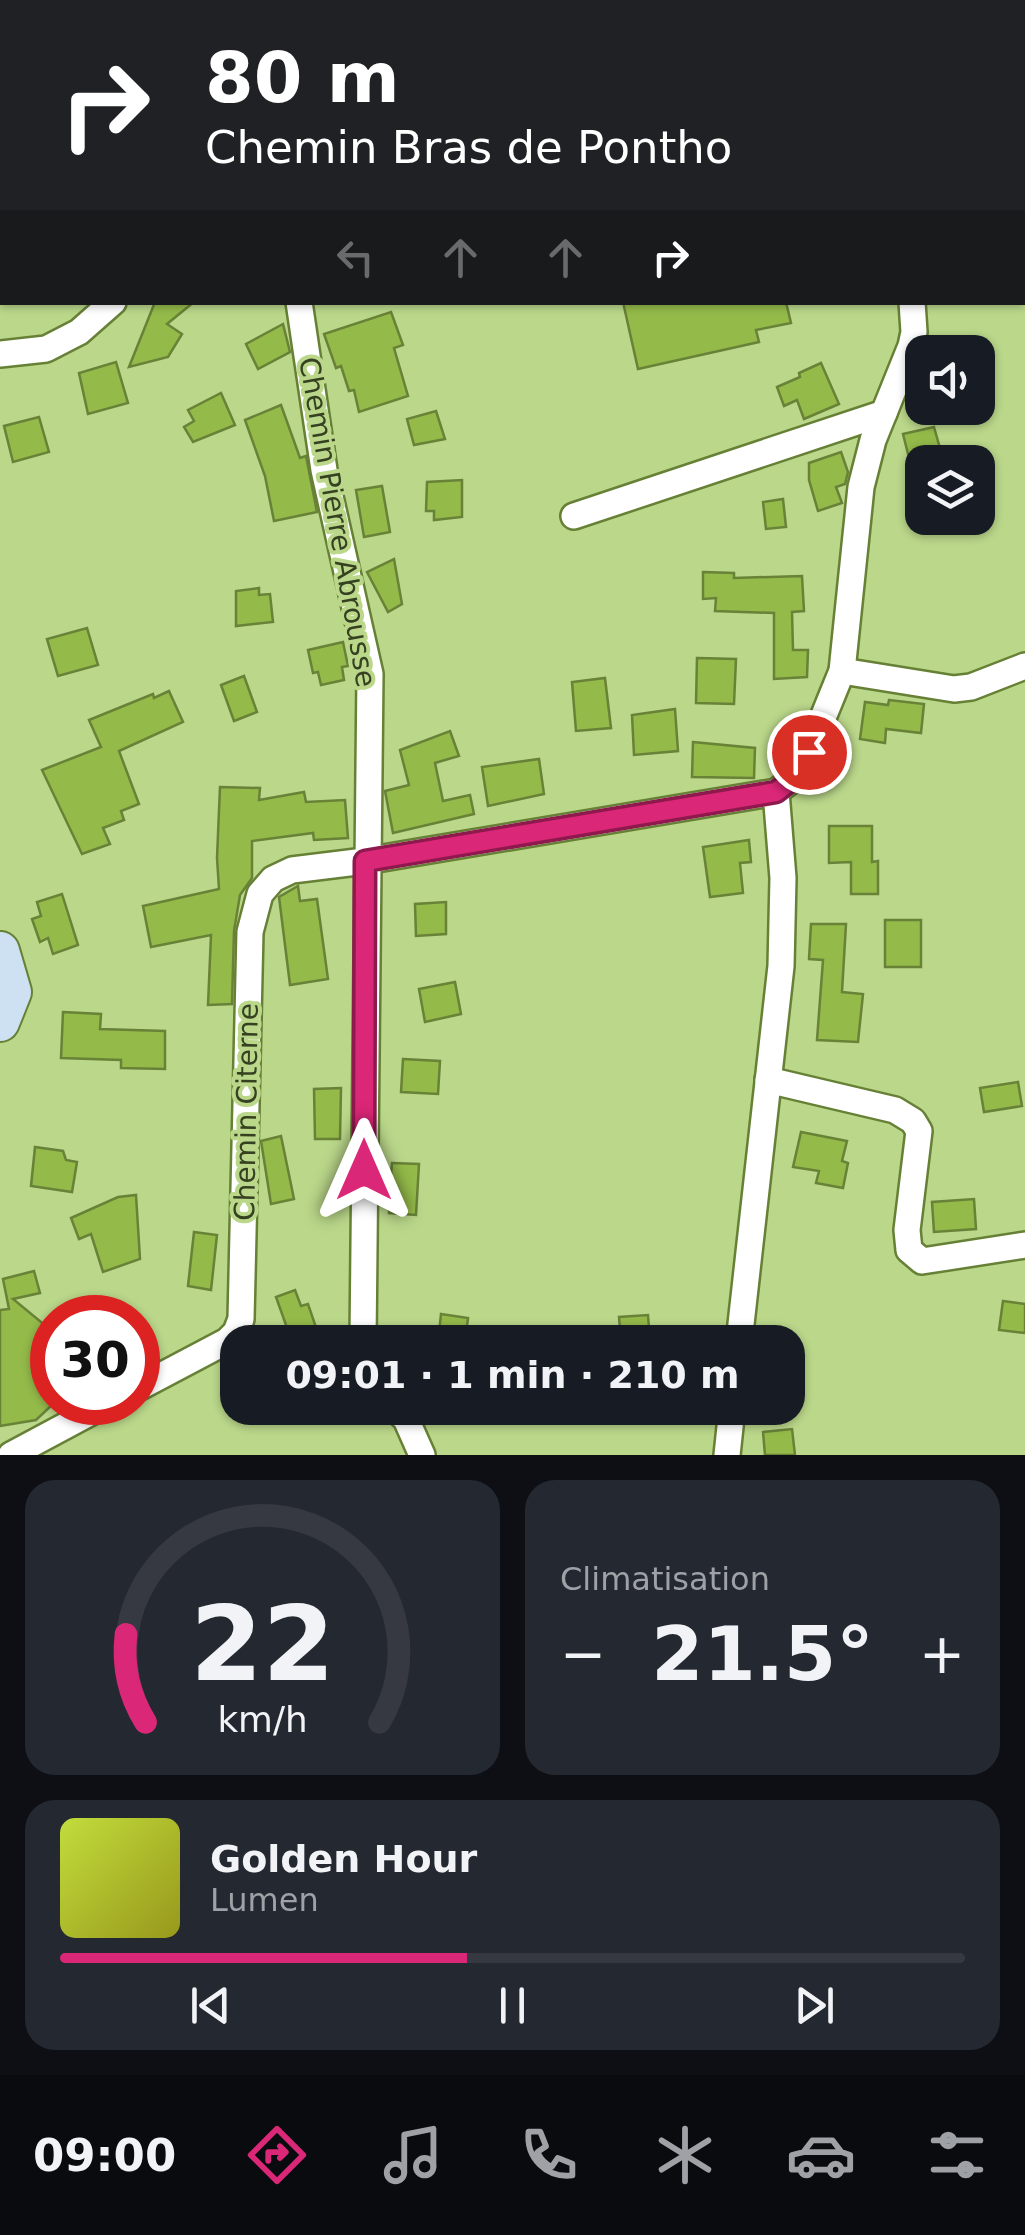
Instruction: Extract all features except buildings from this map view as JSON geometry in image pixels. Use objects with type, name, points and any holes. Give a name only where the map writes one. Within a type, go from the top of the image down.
[{"type":"main road","points":[[0,951],[12,992],[0,1022]]},
{"type":"street","points":[[0,354],[46,349],[79,332],[110,305]]},
{"type":"street","name":"Chemin Pierre Abrousse","points":[[299,305],[324,470],[370,674],[365,861],[363,1325]]},
{"type":"street","points":[[741,1325],[781,966],[783,878],[776,792],[794,778],[809,752],[842,671],[861,487],[873,440],[912,346],[912,305]]},
{"type":"street","points":[[574,516],[884,414]]},
{"type":"street","points":[[842,671],[954,689],[970,687],[1025,666]]},
{"type":"street","name":"Chemin Citerne","points":[[160,1376],[227,1341],[242,1320],[250,932],[260,894],[273,878],[292,870],[776,792]]},
{"type":"street","points":[[768,1080],[894,1110],[913,1121],[919,1131],[906,1230],[909,1250],[922,1261],[1025,1245]]},
{"type":"street","points":[[10,1455],[67,1425]]},
{"type":"street","points":[[409,1425],[422,1455]]},
{"type":"street","points":[[727,1455],[730,1425]]},
{"type":"route","points":[[364,1170],[365,861],[776,792],[794,778],[809,752]]}]
